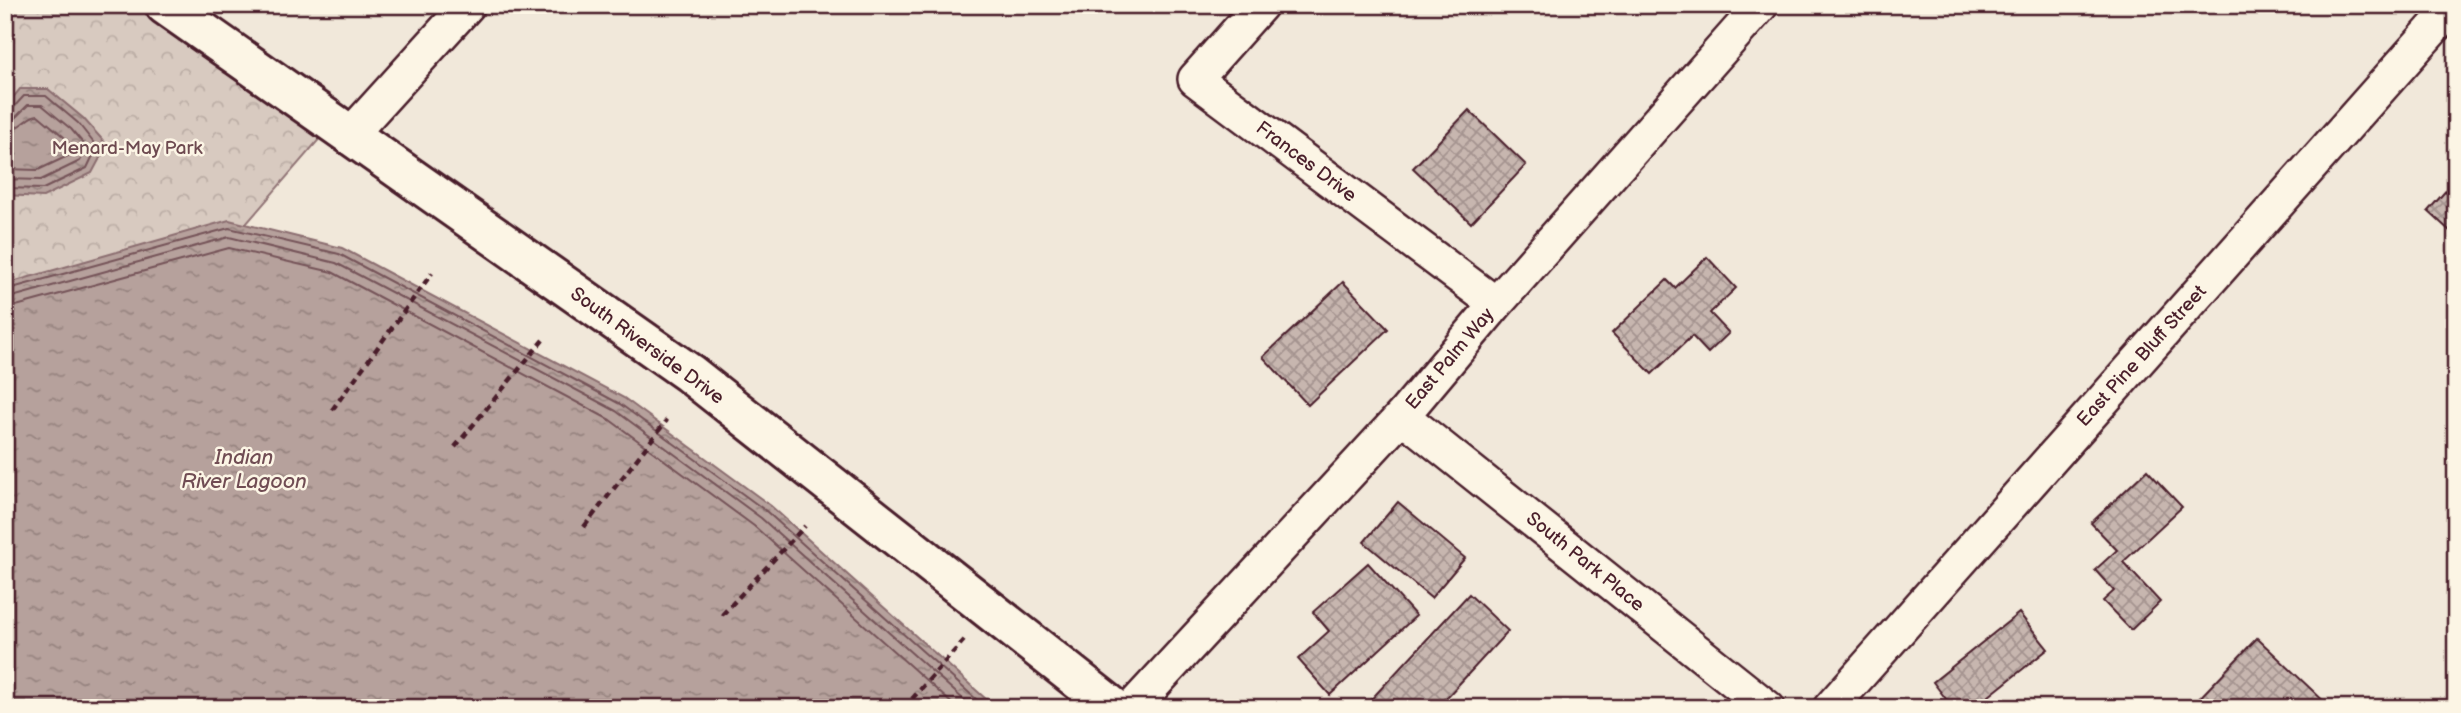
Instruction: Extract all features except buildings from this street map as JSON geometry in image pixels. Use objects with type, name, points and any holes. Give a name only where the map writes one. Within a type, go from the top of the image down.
[{"type":"street","name":"South Riverside Drive","points":[[165,5],[689,373],[1114,708]]},
{"type":"street","points":[[350,135],[468,5]]},
{"type":"street","name":"Frances Drive","points":[[1261,5],[1195,79],[1496,304]]},
{"type":"street","name":"East Palm Way","points":[[1132,708],[1402,416],[1496,304],[1761,5]]},
{"type":"street","name":"East Pine Bluff Street","points":[[1830,708],[2454,5]]},
{"type":"street","name":"South Park Place","points":[[1402,416],[1768,708]]},
{"type":"path","points":[[332,410],[432,273]]},
{"type":"path","points":[[455,447],[543,340]]},
{"type":"path","points":[[584,527],[667,420]]},
{"type":"path","points":[[722,615],[805,526]]},
{"type":"path","points":[[904,708],[971,632]]},
{"type":"green space","name":"Menard-May Park","points":[[5,5],[136,5],[322,136],[227,246],[5,310]]},
{"type":"water","points":[[20,89],[48,89],[83,118],[107,145],[92,173],[43,197],[5,195],[5,107]]},
{"type":"water","name":"Indian River Lagoon","points":[[229,220],[342,248],[624,398],[771,506],[996,708],[5,708],[5,284]]}]
